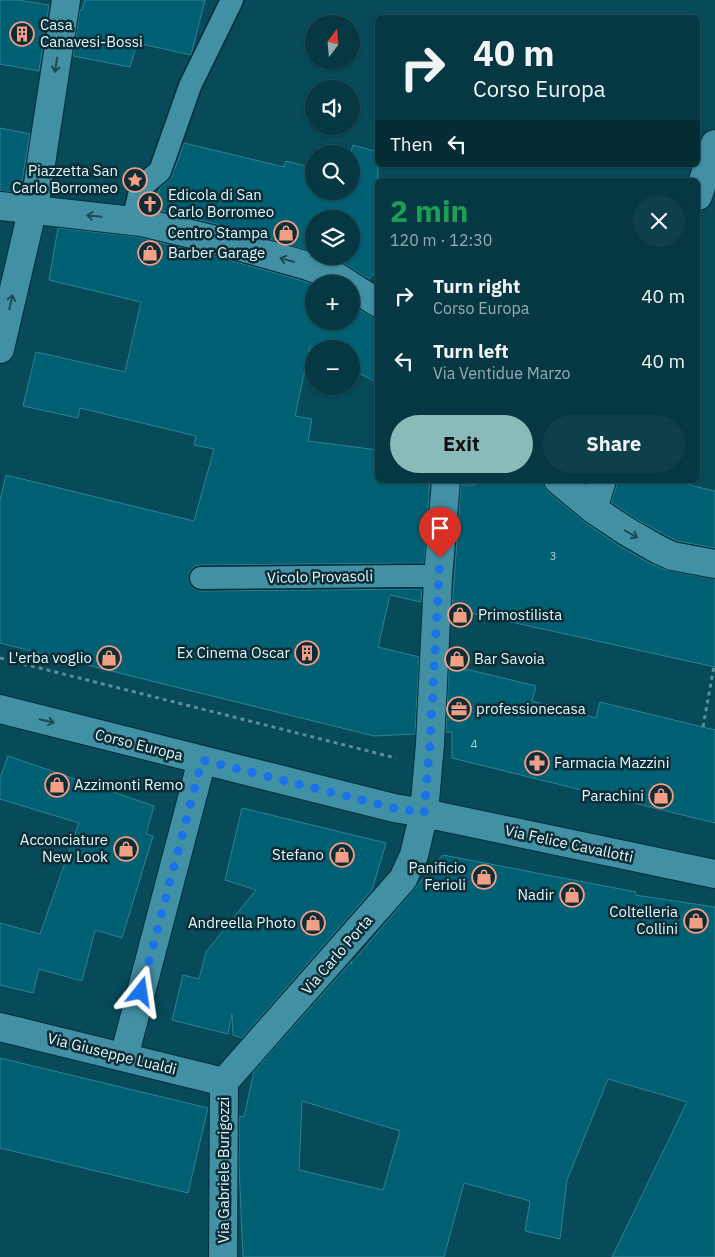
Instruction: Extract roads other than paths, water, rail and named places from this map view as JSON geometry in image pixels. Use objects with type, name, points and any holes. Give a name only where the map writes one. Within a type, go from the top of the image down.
[{"type":"street","points":[[0,349],[37,190],[66,0]]},
{"type":"street","points":[[700,190],[715,144]]},
{"type":"street","points":[[0,206],[133,220],[212,239],[305,265],[331,275]]},
{"type":"street","points":[[360,291],[375,301]]},
{"type":"street","name":"Via Carlo Porta","points":[[224,1082],[403,879],[414,855],[424,813],[430,744],[438,578],[446,483]]},
{"type":"street","points":[[562,483],[593,509],[659,550],[672,556],[715,564]]},
{"type":"street","points":[[593,509],[601,483]]},
{"type":"street","name":"Corso Europa","points":[[0,709],[394,808],[424,813]]},
{"type":"street","points":[[124,1057],[202,760]]},
{"type":"street","name":"Via Felice Cavallotti","points":[[424,813],[715,874]]},
{"type":"street","name":"Via Giuseppe Lualdi","points":[[0,1027],[224,1082]]},
{"type":"street","name":"Via Gabriele Burigozzi","points":[[223,1257],[224,1082]]},
{"type":"lane","points":[[133,220],[140,187],[160,171],[190,86],[232,0]]},
{"type":"lane","name":"Vicolo Provasoli","points":[[201,578],[407,576],[438,578]]},
{"type":"place","name":"Casa Canavesi-Bossi","points":[[22,34]]},
{"type":"place","name":"Piazzetta San Carlo Borromeo","points":[[135,180]]},
{"type":"place","name":"Edicola di San Carlo Borromeo","points":[[150,204]]},
{"type":"place","name":"Centro Stampa","points":[[286,233]]},
{"type":"place","name":"Barber Garage","points":[[150,253]]},
{"type":"place","name":"Primostilista","points":[[460,615]]},
{"type":"place","name":"Ex Cinema Oscar","points":[[307,653]]},
{"type":"place","name":"L'erba voglio","points":[[109,658]]},
{"type":"place","name":"Bar Savoia","points":[[457,659]]},
{"type":"place","name":"professionecasa","points":[[459,709]]},
{"type":"place","name":"Farmacia Mazzini","points":[[537,763]]},
{"type":"place","name":"Azzimonti Remo","points":[[57,785]]},
{"type":"place","name":"Parachini","points":[[661,796]]},
{"type":"place","name":"Acconciature New Look","points":[[126,849]]},
{"type":"place","name":"Stefano","points":[[342,855]]},
{"type":"place","name":"Panificio Ferioli","points":[[484,877]]},
{"type":"place","name":"Nadir","points":[[572,895]]},
{"type":"place","name":"Coltelleria Collini","points":[[696,921]]},
{"type":"place","name":"Andreella Photo","points":[[313,923]]}]
